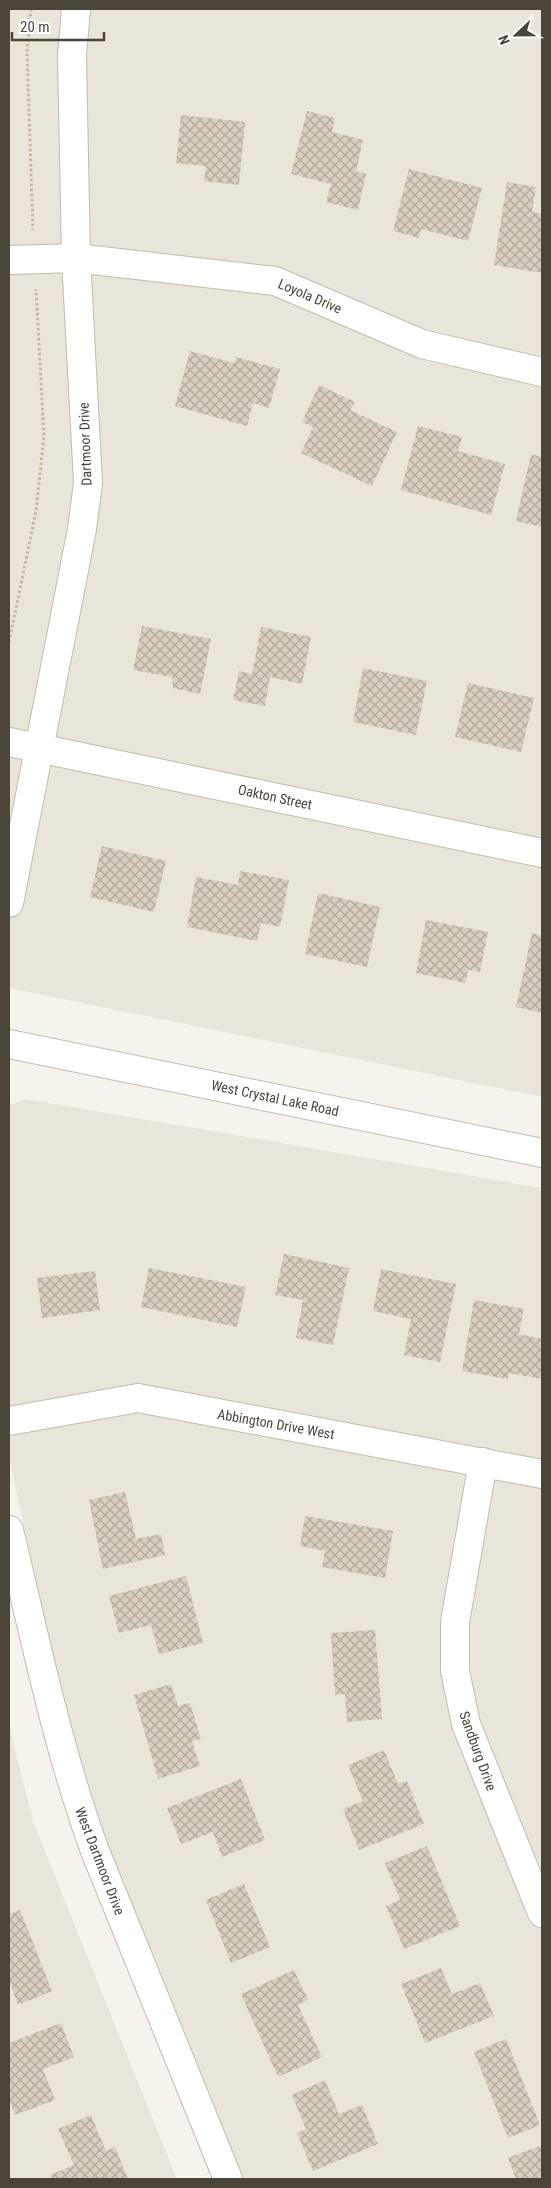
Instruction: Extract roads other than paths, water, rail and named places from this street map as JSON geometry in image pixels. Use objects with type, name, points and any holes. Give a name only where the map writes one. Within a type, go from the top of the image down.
[{"type":"street","name":"Dartmoor Drive","points":[[9,903],[82,529],[88,483],[76,258],[72,55],[76,9]]},
{"type":"street","name":"Loyola Drive","points":[[22,260],[76,258],[275,281],[422,344],[542,372]]},
{"type":"street","name":"Oakton Street","points":[[9,742],[542,853]]},
{"type":"street","name":"West Crystal Lake Road","points":[[9,1044],[542,1153]]},
{"type":"street","name":"Abbington Drive West","points":[[9,1422],[138,1398],[542,1474]]},
{"type":"street","name":"Sandburg Drive","points":[[483,1462],[455,1622],[455,1671],[466,1724],[542,1913]]},
{"type":"street","name":"West Dartmoor Drive","points":[[9,1530],[64,1759],[77,1801],[95,1851],[228,2179]]}]
